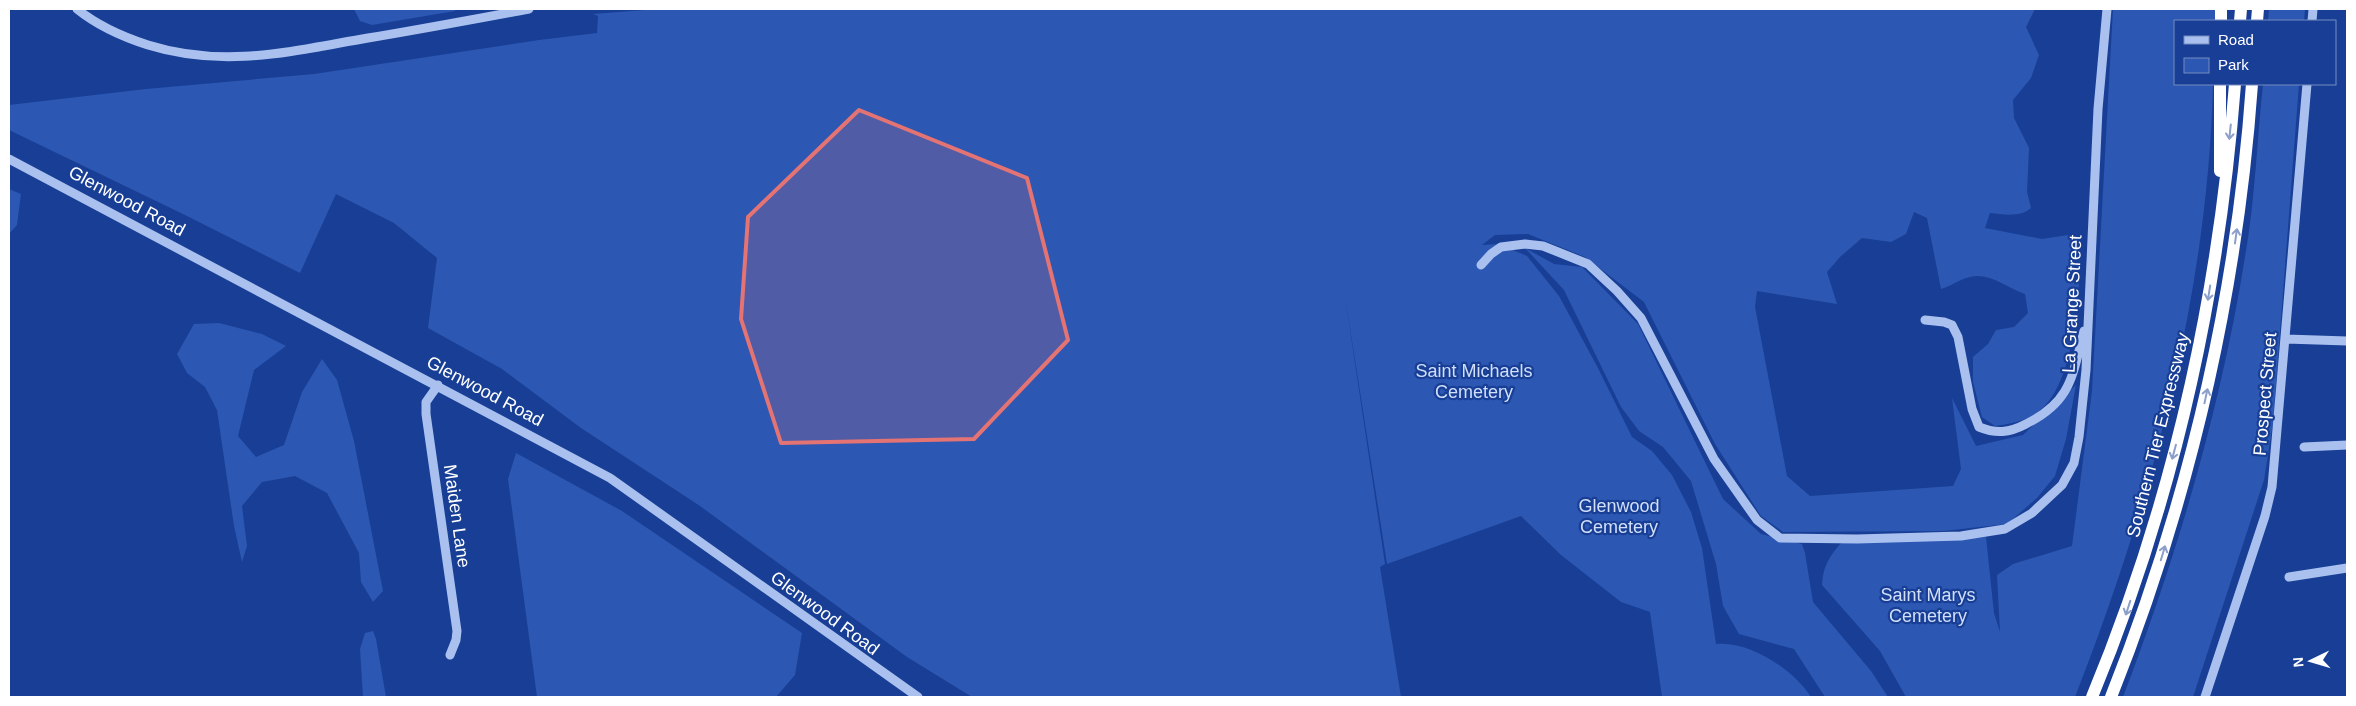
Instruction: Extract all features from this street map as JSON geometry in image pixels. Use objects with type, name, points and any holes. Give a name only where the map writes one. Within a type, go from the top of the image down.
[{"type":"highway","points":[[2220,85],[2221,217]]},
{"type":"highway","name":"Southern Tier Expressway","points":[[2092,697],[2126,614],[2159,509],[2187,407],[2199,353],[2221,217],[2235,85]]},
{"type":"highway","name":"Southern Tier Expressway","points":[[2111,697],[2154,582],[2199,426],[2227,295],[2244,176],[2252,85]]},
{"type":"street","points":[[78,9],[105,27],[129,38],[188,55],[230,58],[311,50],[529,9]]},
{"type":"street","name":"La Grange Street","points":[[1481,265],[1491,254],[1501,248],[1525,244],[1543,246],[1588,264],[1618,291],[1641,318],[1714,459],[1757,520],[1780,538],[1857,539],[1965,536],[1994,532],[2013,526],[2043,504],[2066,478],[2074,463],[2080,437],[2098,108],[2107,9]]},
{"type":"street","name":"Prospect Street","points":[[2205,697],[2253,552],[2272,487],[2307,85]]},
{"type":"street","name":"Glenwood Road","points":[[9,159],[438,385],[610,478],[918,697]]},
{"type":"street","points":[[1926,320],[1944,322],[1952,326],[1958,337],[1975,418],[1979,427],[1994,434],[2020,428],[2047,414],[2062,397],[2071,381],[2088,314]]},
{"type":"street","points":[[2286,339],[2347,341]]},
{"type":"street","name":"Maiden Lane","points":[[438,385],[426,402],[426,414],[456,631],[456,640],[450,655]]},
{"type":"street","points":[[2304,447],[2347,445]]},
{"type":"street","points":[[2289,577],[2347,568]]},
{"type":"highlighted area","points":[[859,110],[1027,178],[1068,340],[974,439],[781,443],[741,319],[748,217]]},
{"type":"green space","points":[[354,9],[455,9],[455,11],[372,25],[360,21]]},
{"type":"green space","points":[[658,9],[2035,9],[2026,27],[2039,55],[2031,78],[2013,100],[2014,118],[2029,148],[2027,192],[2031,208],[2017,214],[1990,213],[1985,228],[2042,239],[2068,235],[2081,240],[2077,309],[2073,336],[2059,384],[2047,403],[2032,416],[2010,424],[1995,426],[1982,417],[1973,382],[1973,357],[1988,344],[1996,330],[2014,327],[2028,313],[2025,294],[1991,279],[1977,276],[1966,278],[1941,289],[1927,218],[1914,212],[1906,234],[1891,242],[1862,238],[1840,257],[1827,272],[1837,304],[1757,291],[1755,307],[1787,476],[1810,496],[1953,486],[1961,469],[1952,398],[1976,446],[2023,435],[2076,385],[2066,439],[2055,476],[2037,498],[2007,524],[1943,531],[1783,532],[1761,516],[1715,444],[1644,302],[1585,257],[1528,234],[1495,235],[1482,245],[1498,244],[1527,256],[1559,296],[1598,368],[1632,437],[1652,451],[1672,475],[1691,512],[1702,548],[1716,644],[1742,647],[1770,659],[1794,677],[1811,697],[1662,697],[1650,612],[1621,602],[1561,555],[1521,516],[1387,564],[1345,296],[1385,564],[1380,567],[1401,697],[972,697],[907,657],[700,506],[581,428],[502,369],[428,328],[437,258],[394,223],[336,194],[300,273],[9,130],[9,105],[146,89],[314,74],[597,33],[598,16],[593,14]]},
{"type":"green space","name":"Saint Marys Cemetery","points":[[2113,9],[2215,9],[2215,20],[2174,20],[2174,85],[2213,85],[2209,162],[2200,241],[2187,319],[2171,396],[2151,473],[2103,624],[2075,697],[1906,697],[1880,651],[1822,585],[1827,562],[1841,543],[1986,537],[1994,613],[2000,632],[1997,575],[2013,564],[2072,546],[2092,391]]},
{"type":"green space","points":[[2269,9],[2305,9],[2304,20],[2268,20]]},
{"type":"green space","points":[[2263,85],[2299,85],[2273,423],[2264,480],[2193,697],[2123,697],[2143,644],[2179,535],[2210,425],[2235,313],[2254,192]]},
{"type":"green space","points":[[9,189],[21,194],[17,225],[9,234]]},
{"type":"green space","points":[[1525,248],[1554,264],[1582,267],[1638,324],[1723,499],[1761,534],[1802,544],[1813,602],[1871,671],[1888,697],[1825,697],[1794,649],[1739,634],[1723,606],[1716,564],[1691,481],[1663,447],[1639,431],[1621,407],[1564,290]]},
{"type":"green space","points":[[219,323],[262,334],[286,346],[254,370],[238,436],[256,457],[284,445],[302,392],[322,359],[337,380],[354,441],[383,591],[373,602],[361,582],[359,553],[327,493],[295,476],[262,482],[242,506],[247,546],[242,562],[234,526],[217,410],[205,387],[187,373],[177,354],[194,324]]},
{"type":"green space","points":[[516,453],[622,511],[802,633],[795,675],[776,697],[537,697],[508,479]]},
{"type":"green space","points":[[373,631],[386,697],[363,697],[360,649],[365,633]]},
{"type":"park label","name":"Saint Michaels Cemetery","points":[[1474,381]]},
{"type":"park label","name":"Glenwood Cemetery","points":[[1619,516]]}]
